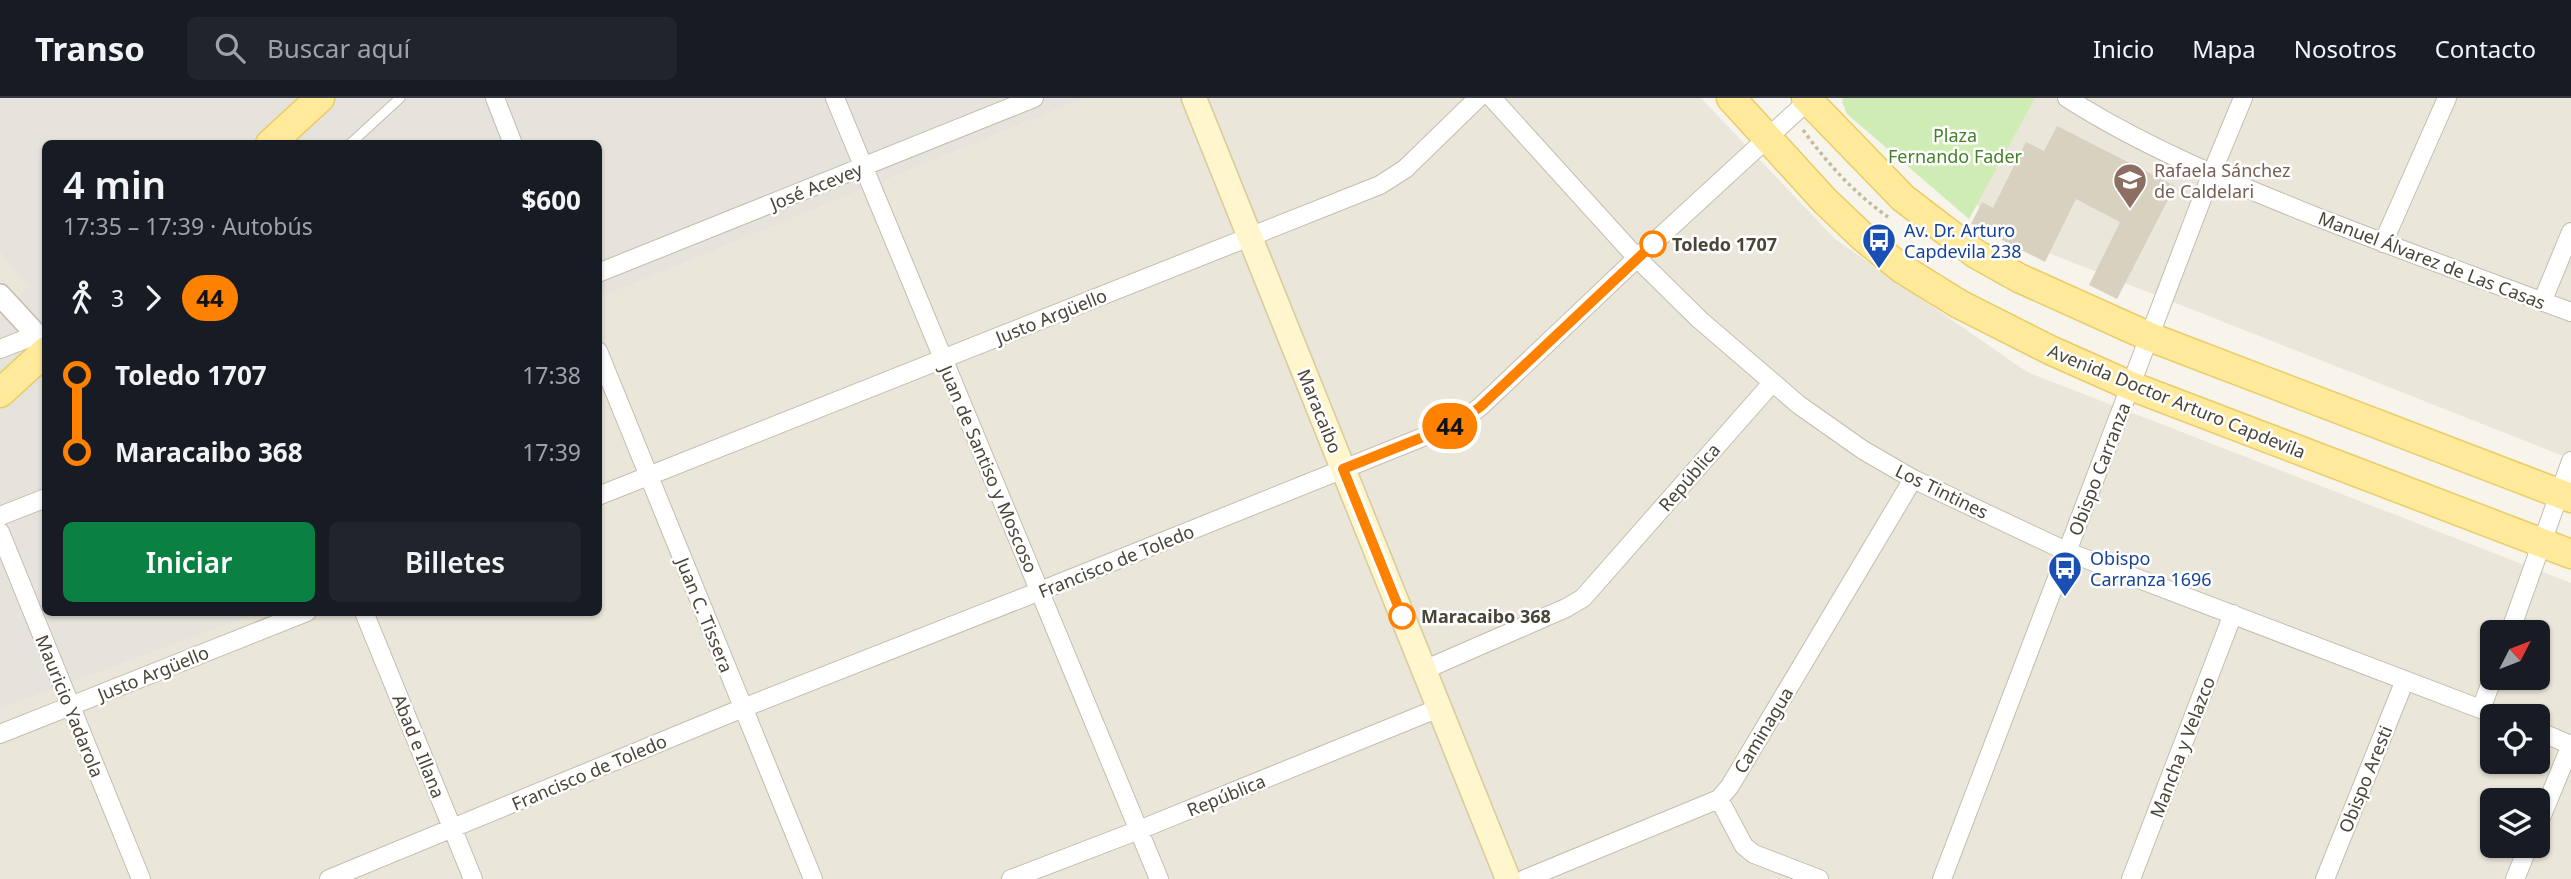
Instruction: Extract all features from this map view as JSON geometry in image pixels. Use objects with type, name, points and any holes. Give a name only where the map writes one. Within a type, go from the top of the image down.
[{"type":"main road","name":"Maracaibo","points":[[1194,98],[1508,879]]},
{"type":"main road","name":"Avenida Doctor Arturo Capdevila","points":[[1731,98],[1864,238],[1901,268],[1959,304],[2050,350],[2131,386],[2571,554]]},
{"type":"main road","points":[[1809,99],[1903,198],[1976,254],[2019,278],[2150,337],[2565,496]]},
{"type":"main road","points":[[274,140],[314,100]]},
{"type":"main road","points":[[0,393],[42,344]]},
{"type":"street","points":[[495,98],[511,140]]},
{"type":"street","name":"Juan de Santiso y Moscoso","points":[[835,98],[1159,879]]},
{"type":"street","name":"José Acevey","points":[[602,271],[1034,98]]},
{"type":"street","name":"Justo Argüello","points":[[602,494],[1395,178],[1478,98]]},
{"type":"street","name":"Los Tintines","points":[[1492,98],[1637,258],[1700,320],[1772,383],[1863,450],[1913,479],[2068,552],[2480,709]]},
{"type":"street","name":"Manuel Álvarez de Las Casas","points":[[2067,98],[2142,142],[2211,175],[2571,313]]},
{"type":"street","name":"Obispo Carranza","points":[[1942,879],[2211,175],[2243,98]]},
{"type":"street","points":[[2384,243],[2447,98]]},
{"type":"street","name":"Francisco de Toledo","points":[[328,879],[743,708],[1040,592],[1458,423],[1480,407],[1809,99]]},
{"type":"street","points":[[2542,302],[2571,232]]},
{"type":"street","points":[[0,295],[42,344]]},
{"type":"street","points":[[0,349],[42,344]]},
{"type":"street","name":"Juan C. Tissera","points":[[602,361],[813,879]]},
{"type":"street","name":"República","points":[[1424,670],[1583,598],[1772,383]]},
{"type":"street","points":[[2514,620],[2543,543],[2565,496],[2571,461]]},
{"type":"street","name":"Caminagua","points":[[1719,799],[1730,786],[1913,479]]},
{"type":"street","points":[[0,516],[42,500]]},
{"type":"street","name":"Mauricio Yadarola","points":[[0,532],[141,879]]},
{"type":"street","name":"Mancha y Velazco","points":[[2131,879],[2233,614]]},
{"type":"street","name":"Justo Argüello","points":[[0,734],[297,616]]},
{"type":"street","name":"Abad e Illana","points":[[366,616],[473,879]]},
{"type":"street","name":"Obispo Aresti","points":[[2325,879],[2405,680]]},
{"type":"street","name":"República","points":[[1011,879],[1439,708]]},
{"type":"street","points":[[2550,736],[2571,745],[2550,796]]},
{"type":"street","points":[[1525,879],[1719,799],[1744,846],[1754,854],[1819,879]]},
{"type":"street","points":[[2515,879],[2524,858]]},
{"type":"lane","points":[[354,140],[400,98]]},
{"type":"shaded area","points":[[0,98],[1085,98],[602,297],[602,140],[42,140],[42,616],[251,616],[0,709],[0,317],[29,286],[0,253]]},
{"type":"shaded area","points":[[1085,98],[1701,98],[1835,239],[2027,372],[2571,583],[2571,879],[0,879],[0,709],[251,616],[602,616],[602,297]]},
{"type":"shaded area","points":[[1841,98],[2571,98],[2571,459],[2031,246],[1859,118]]},
{"type":"shaded area","points":[[0,253],[30,286],[0,317]]},
{"type":"green space","name":"Plaza Fernando Fader","points":[[1844,98],[2035,98],[1969,219],[1847,114],[1842,102]]},
{"type":"building","name":"Rafaela Sánchez de Caldelari","points":[[2057,126],[2175,186],[2117,299],[2089,285],[2120,222],[2076,199],[2045,262],[1971,224],[1982,202],[1993,208],[2026,142],[2044,151]]},
{"type":"bus line","name":"44","points":[[1402,616],[1343,469],[1458,423],[1480,407],[1653,244]]},
{"type":"place","name":"Rafaela Sánchez de Caldelari","points":[[2130,210]]},
{"type":"place","name":"Toledo 1707","points":[[1653,244]]},
{"type":"place","name":"Av. Dr. Arturo Capdevila 238","points":[[1879,270]]},
{"type":"place","name":"Obispo Carranza 1696","points":[[2065,598]]},
{"type":"place","name":"Maracaibo 368","points":[[1402,616]]}]
